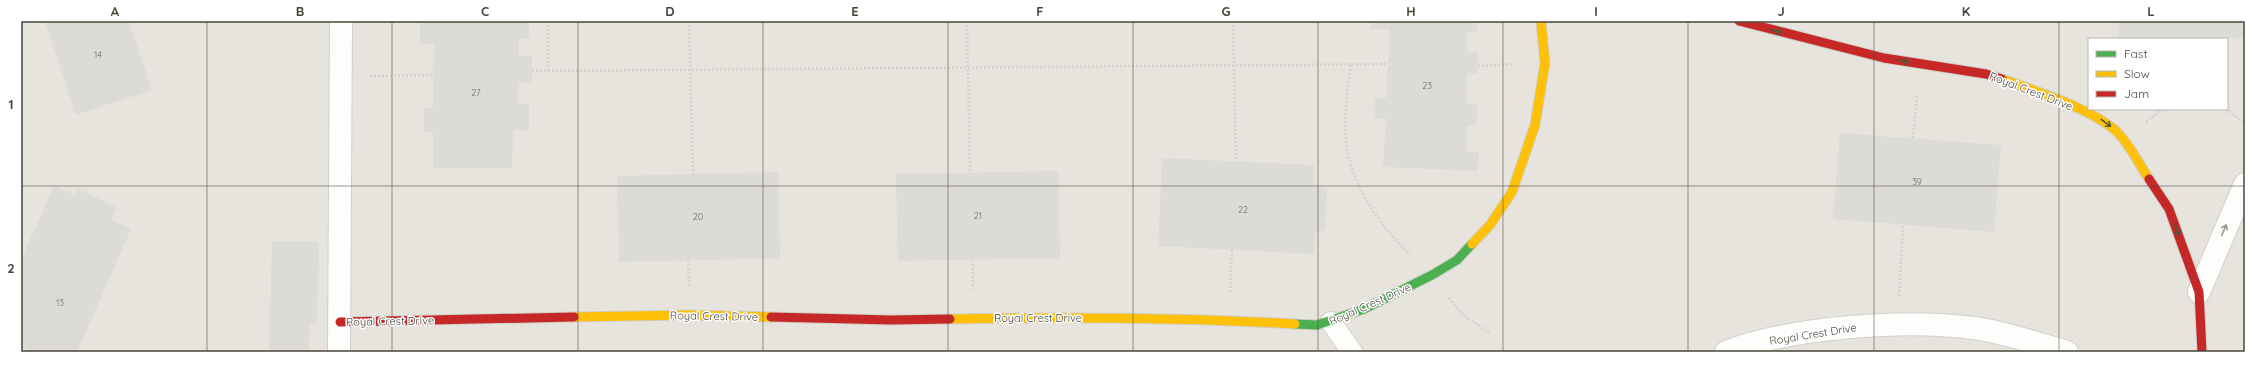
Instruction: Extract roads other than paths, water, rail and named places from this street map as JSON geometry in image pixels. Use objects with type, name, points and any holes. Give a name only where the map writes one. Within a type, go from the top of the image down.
[{"type":"street","name":"Royal Crest Drive","points":[[339,352],[341,21]]},
{"type":"street","name":"Royal Crest Drive","points":[[340,322],[689,315],[891,320],[1062,317],[1229,320],[1317,325],[1331,322],[1364,309],[1432,275],[1457,260],[1490,225],[1512,192],[1535,125],[1545,63],[1541,21]]},
{"type":"street","name":"Royal Crest Drive","points":[[1739,21],[1884,58],[1986,74],[2032,90],[2102,120],[2118,132],[2169,209],[2199,292],[2202,352]]},
{"type":"street","name":"Royal Crest Drive","points":[[2199,292],[2245,184]]},
{"type":"street","name":"Royal Crest Drive","points":[[1726,352],[1793,335],[1853,326],[1897,325],[1973,328],[2067,352]]},
{"type":"lane","points":[[1331,322],[1352,352]]}]
